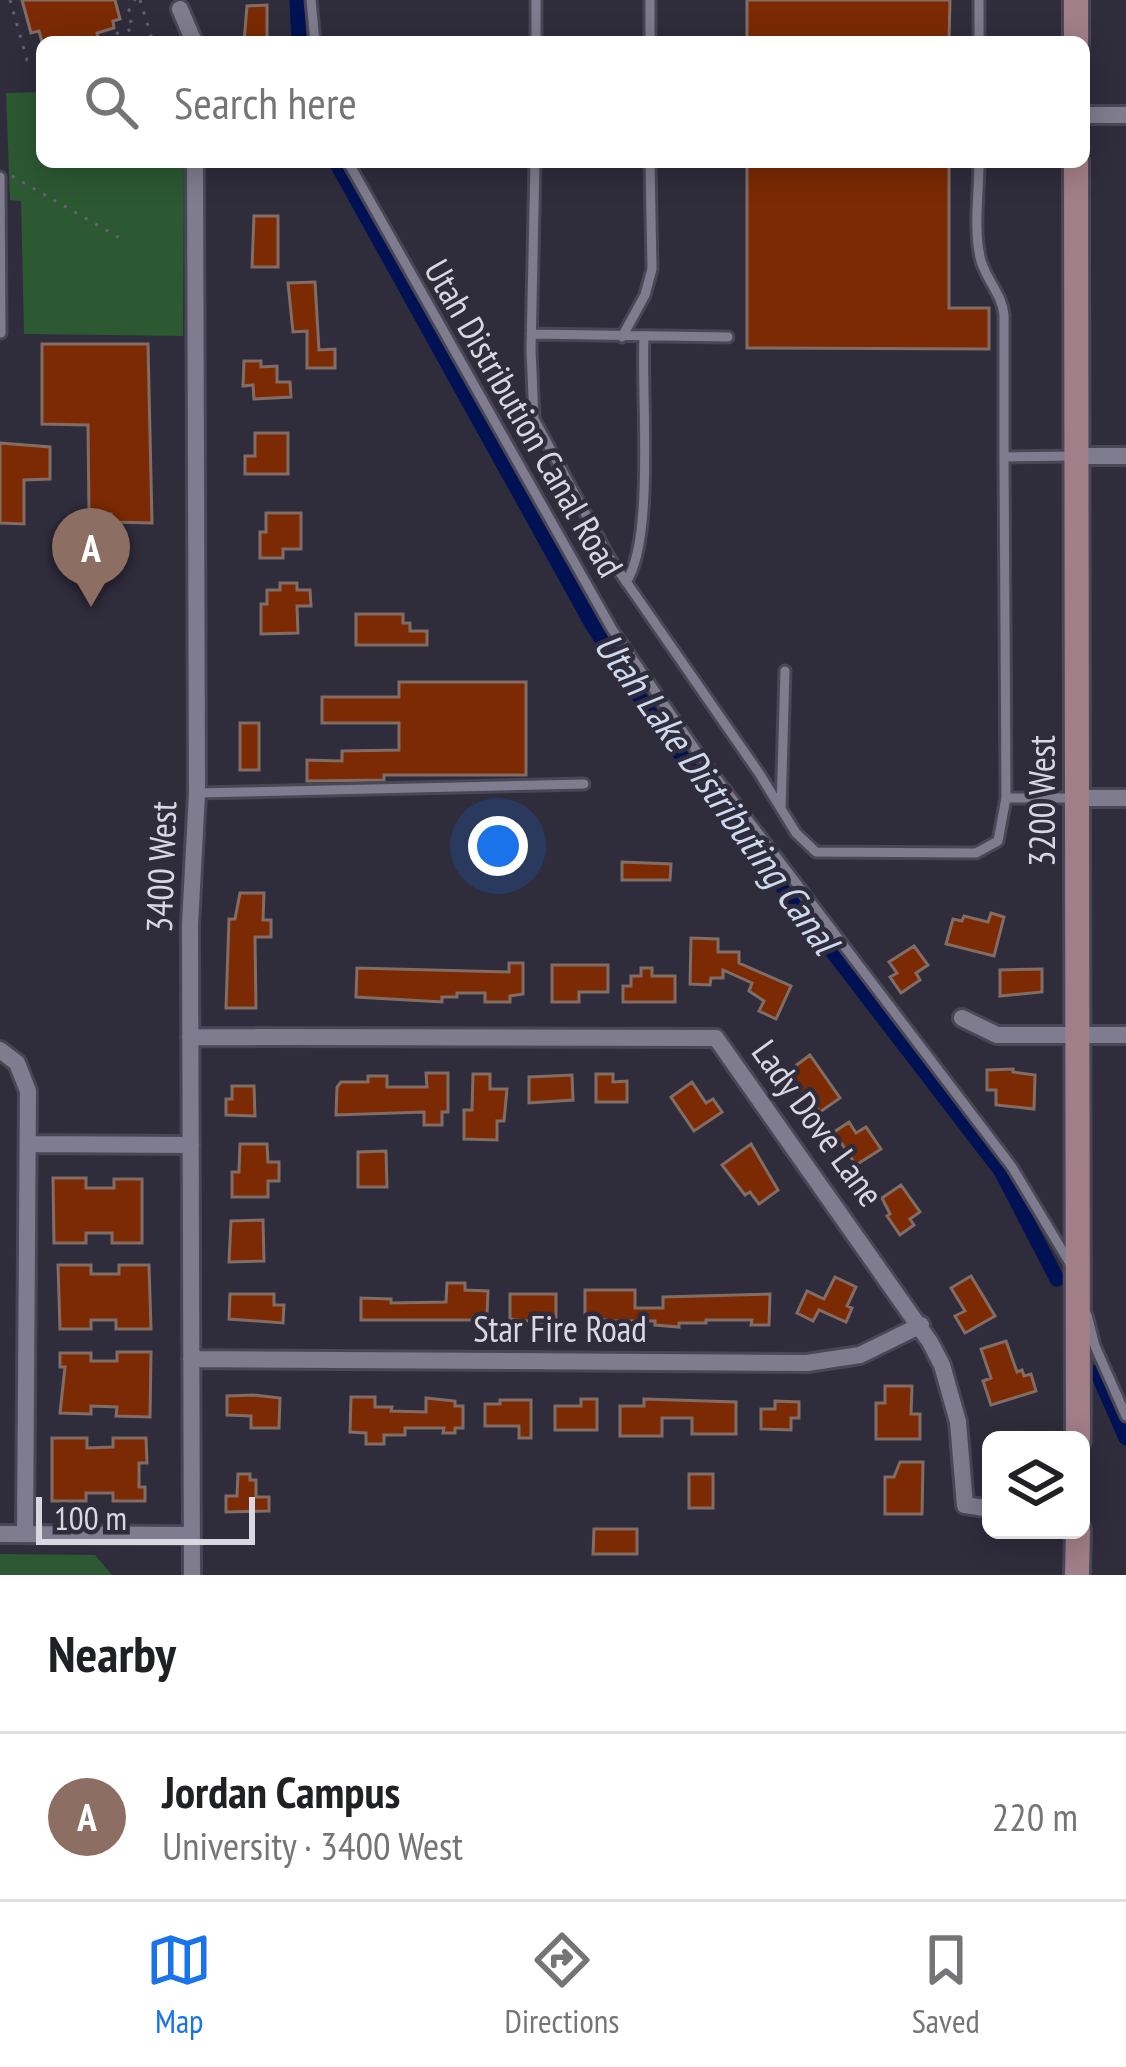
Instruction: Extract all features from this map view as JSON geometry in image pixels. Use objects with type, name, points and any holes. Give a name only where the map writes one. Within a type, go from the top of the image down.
[{"type":"street","points":[[1076,0],[1076,36]]},
{"type":"street","points":[[180,9],[191,36]]},
{"type":"street","points":[[1090,116],[1126,116]]},
{"type":"street","name":"3400 West","points":[[192,1575],[195,168]]},
{"type":"street","name":"3200 West","points":[[1076,168],[1078,1431]]},
{"type":"street","points":[[1076,456],[1126,456]]},
{"type":"street","points":[[1078,799],[1126,798]]},
{"type":"street","points":[[962,1018],[997,1035],[1126,1035]]},
{"type":"street","name":"Lady Dove Lane","points":[[190,1036],[716,1038],[920,1325],[951,1393],[965,1505],[982,1508]]},
{"type":"street","points":[[0,1050],[17,1063],[28,1091],[25,1534]]},
{"type":"street","points":[[28,1144],[191,1145]]},
{"type":"street","name":"Star Fire Road","points":[[191,1359],[807,1363],[860,1355],[920,1325]]},
{"type":"street","points":[[0,1534],[192,1535]]},
{"type":"street","points":[[1078,1539],[1078,1575]]},
{"type":"lane","points":[[311,0],[314,36]]},
{"type":"lane","points":[[536,0],[536,36]]},
{"type":"lane","points":[[650,0],[650,36]]},
{"type":"lane","points":[[979,0],[979,36]]},
{"type":"lane","name":"Utah Distribution Canal Road","points":[[351,168],[612,628],[702,759],[1012,1167],[1078,1278],[1095,1346],[1126,1416]]},
{"type":"lane","points":[[535,168],[534,419],[626,582],[796,833],[816,852],[976,853],[998,841],[1006,798],[1004,315],[1003,301],[982,265],[979,249],[979,168]]},
{"type":"lane","points":[[622,337],[645,296],[652,269],[650,168]]},
{"type":"lane","points":[[0,173],[2,333]]},
{"type":"lane","points":[[531,334],[728,337]]},
{"type":"lane","points":[[626,582],[635,570],[642,527],[644,338]]},
{"type":"lane","points":[[1004,457],[1076,456]]},
{"type":"lane","points":[[781,809],[785,671]]},
{"type":"lane","points":[[197,793],[584,784]]},
{"type":"lane","points":[[1006,798],[1078,799]]},
{"type":"path","points":[[10,0],[27,60],[36,58]]},
{"type":"path","points":[[113,36],[133,29],[128,12],[138,0]]},
{"type":"path","points":[[138,0],[151,36]]},
{"type":"path","points":[[0,173],[125,241]]},
{"type":"green space","points":[[36,92],[36,168],[184,168],[183,336],[24,334],[21,201],[10,200],[6,93]]},
{"type":"green space","points":[[0,1554],[95,1555],[112,1575],[0,1575]]},
{"type":"building","points":[[22,0],[115,0],[120,19],[98,36],[31,33]]},
{"type":"building","points":[[747,0],[950,0],[949,36],[747,36]]},
{"type":"building","points":[[267,5],[267,36],[244,36],[247,6]]},
{"type":"building","points":[[747,168],[949,168],[949,308],[989,308],[989,349],[747,348]]},
{"type":"building","points":[[254,216],[278,216],[278,267],[252,267]]},
{"type":"building","points":[[315,282],[319,350],[335,349],[335,368],[307,368],[307,331],[293,332],[288,283]]},
{"type":"building","points":[[42,344],[148,344],[152,523],[111,522],[111,514],[89,514],[88,425],[42,424]]},
{"type":"building","points":[[244,361],[277,366],[277,382],[290,382],[291,397],[254,399],[253,385],[243,386]]},
{"type":"building","points":[[255,433],[288,433],[288,474],[245,474],[245,456],[255,456]]},
{"type":"building","points":[[0,443],[50,447],[50,479],[24,480],[24,524],[0,523]]},
{"type":"building","points":[[266,513],[301,513],[301,549],[283,549],[283,558],[260,558]]},
{"type":"building","points":[[280,583],[297,583],[297,590],[310,590],[311,606],[297,606],[298,633],[261,634],[261,604],[267,604],[267,590],[280,590]]},
{"type":"building","points":[[356,614],[403,614],[410,631],[427,631],[427,645],[356,645]]},
{"type":"building","points":[[399,682],[526,682],[526,775],[384,775],[384,780],[307,781],[307,760],[342,761],[342,751],[399,750],[399,723],[322,723],[322,697],[399,697]]},
{"type":"building","points":[[240,723],[259,723],[259,770],[240,770]]},
{"type":"building","points":[[622,862],[671,864],[670,880],[622,880]]},
{"type":"building","points":[[240,893],[264,893],[263,920],[271,920],[271,937],[255,937],[256,1008],[226,1008],[229,919],[235,919]]},
{"type":"building","points":[[991,913],[1004,917],[994,956],[946,944],[953,919],[962,921],[964,916],[988,922]]},
{"type":"building","points":[[691,938],[718,939],[718,952],[739,952],[739,963],[791,986],[776,1019],[759,1011],[764,1001],[749,991],[752,983],[723,970],[723,978],[711,978],[710,985],[690,984]]},
{"type":"building","points":[[914,946],[928,965],[916,973],[920,980],[901,993],[890,977],[897,973],[889,962]]},
{"type":"building","points":[[509,963],[523,963],[523,994],[510,996],[510,1002],[485,1002],[485,993],[457,993],[457,997],[442,997],[442,1002],[356,997],[357,968],[509,972]]},
{"type":"building","points":[[552,965],[608,965],[608,992],[579,992],[579,1002],[552,1002]]},
{"type":"building","points":[[641,968],[652,968],[652,976],[675,976],[675,1002],[623,1002],[623,986],[631,986],[631,976],[641,976]]},
{"type":"building","points":[[1042,969],[1042,992],[1000,996],[1000,970]]},
{"type":"building","points":[[810,1055],[840,1098],[820,1112],[786,1073]]},
{"type":"building","points":[[1013,1069],[1035,1075],[1034,1109],[996,1105],[996,1090],[987,1090],[987,1070]]},
{"type":"building","points":[[426,1073],[448,1073],[448,1112],[442,1112],[442,1125],[424,1125],[424,1112],[336,1115],[341,1082],[387,1076],[387,1087],[427,1087]]},
{"type":"building","points":[[473,1074],[490,1074],[490,1089],[507,1089],[504,1121],[497,1121],[497,1140],[464,1139],[464,1110],[472,1110]]},
{"type":"building","points":[[596,1074],[613,1074],[613,1082],[627,1081],[627,1102],[596,1102]]},
{"type":"building","points":[[572,1075],[573,1100],[529,1103],[529,1077]]},
{"type":"building","points":[[692,1082],[706,1103],[713,1099],[722,1112],[694,1131],[671,1097]]},
{"type":"building","points":[[232,1086],[254,1086],[255,1116],[226,1115]]},
{"type":"building","points":[[849,1122],[856,1133],[866,1127],[881,1149],[856,1165],[834,1132]]},
{"type":"building","points":[[240,1144],[267,1144],[268,1162],[279,1162],[279,1181],[268,1181],[268,1197],[232,1197],[232,1172],[239,1172]]},
{"type":"building","points":[[751,1144],[778,1190],[759,1204],[750,1192],[745,1195],[722,1165]]},
{"type":"building","points":[[386,1151],[387,1187],[358,1187],[358,1152]]},
{"type":"building","points":[[53,1178],[86,1178],[86,1188],[114,1188],[114,1179],[142,1179],[142,1243],[112,1243],[112,1233],[86,1233],[86,1243],[54,1243]]},
{"type":"building","points":[[901,1185],[920,1212],[910,1219],[914,1225],[900,1235],[882,1198]]},
{"type":"building","points":[[263,1220],[264,1261],[229,1262],[231,1221]]},
{"type":"building","points":[[58,1265],[91,1265],[91,1274],[119,1274],[119,1265],[149,1265],[151,1329],[116,1329],[116,1320],[91,1320],[91,1329],[60,1329]]},
{"type":"building","points":[[971,1276],[995,1316],[965,1333],[955,1316],[965,1311],[951,1288]]},
{"type":"building","points":[[835,1277],[856,1287],[846,1322],[819,1310],[813,1321],[797,1313],[807,1291],[824,1299]]},
{"type":"building","points":[[447,1283],[488,1291],[487,1316],[361,1320],[361,1298],[446,1302]]},
{"type":"building","points":[[585,1290],[635,1290],[635,1308],[663,1308],[663,1297],[770,1294],[769,1325],[751,1325],[752,1320],[706,1320],[679,1323],[679,1327],[655,1325],[655,1321],[610,1321],[585,1315]]},
{"type":"building","points":[[230,1294],[274,1294],[274,1305],[284,1305],[283,1323],[229,1319]]},
{"type":"building","points":[[510,1294],[556,1294],[556,1324],[510,1319]]},
{"type":"building","points":[[1006,1341],[1017,1372],[1031,1374],[1036,1391],[991,1405],[983,1381],[991,1378],[981,1349]]},
{"type":"building","points":[[117,1352],[151,1352],[150,1417],[116,1416],[117,1407],[91,1406],[91,1414],[60,1413],[65,1367],[60,1367],[60,1353],[91,1353],[91,1361],[117,1361]]},
{"type":"building","points":[[885,1386],[912,1386],[911,1414],[920,1414],[920,1439],[876,1439],[876,1403],[885,1403]]},
{"type":"building","points":[[227,1396],[280,1398],[279,1428],[251,1428],[251,1416],[227,1415]]},
{"type":"building","points":[[351,1397],[375,1397],[375,1407],[392,1407],[391,1411],[426,1412],[426,1398],[455,1401],[455,1406],[463,1406],[463,1428],[443,1433],[444,1428],[405,1428],[405,1435],[384,1435],[384,1444],[366,1444],[366,1433],[350,1432]]},
{"type":"building","points":[[581,1399],[597,1399],[597,1430],[555,1430],[555,1406],[581,1406]]},
{"type":"building","points":[[644,1399],[736,1402],[736,1434],[692,1434],[692,1418],[662,1418],[662,1436],[620,1436],[620,1406],[644,1406]]},
{"type":"building","points":[[500,1400],[531,1400],[531,1438],[519,1438],[519,1426],[485,1426],[485,1404],[500,1404]]},
{"type":"building","points":[[775,1401],[799,1402],[799,1418],[791,1418],[791,1430],[761,1429],[761,1409],[775,1409]]},
{"type":"building","points":[[52,1438],[87,1438],[87,1448],[113,1447],[113,1438],[146,1438],[147,1463],[139,1463],[139,1487],[145,1487],[145,1501],[113,1501],[113,1493],[86,1493],[86,1501],[52,1501]]},
{"type":"building","points":[[900,1462],[923,1462],[922,1514],[885,1514],[885,1477],[894,1477]]},
{"type":"building","points":[[238,1474],[250,1474],[250,1480],[256,1480],[256,1497],[269,1497],[269,1511],[226,1512],[226,1496],[237,1496]]},
{"type":"building","points":[[689,1474],[713,1474],[713,1508],[689,1508]]},
{"type":"building","points":[[594,1529],[637,1529],[637,1554],[593,1554]]},
{"type":"waterway","name":"Utah Lake Distributing Canal","points":[[297,0],[299,36]]},
{"type":"waterway","name":"Utah Lake Distributing Canal","points":[[339,168],[593,626],[656,722],[1001,1171],[1057,1279]]},
{"type":"waterway","name":"Utah Lake Distributing Canal","points":[[1097,1372],[1126,1438]]},
{"type":"place","name":"Jordan Campus","points":[[91,607]]}]
